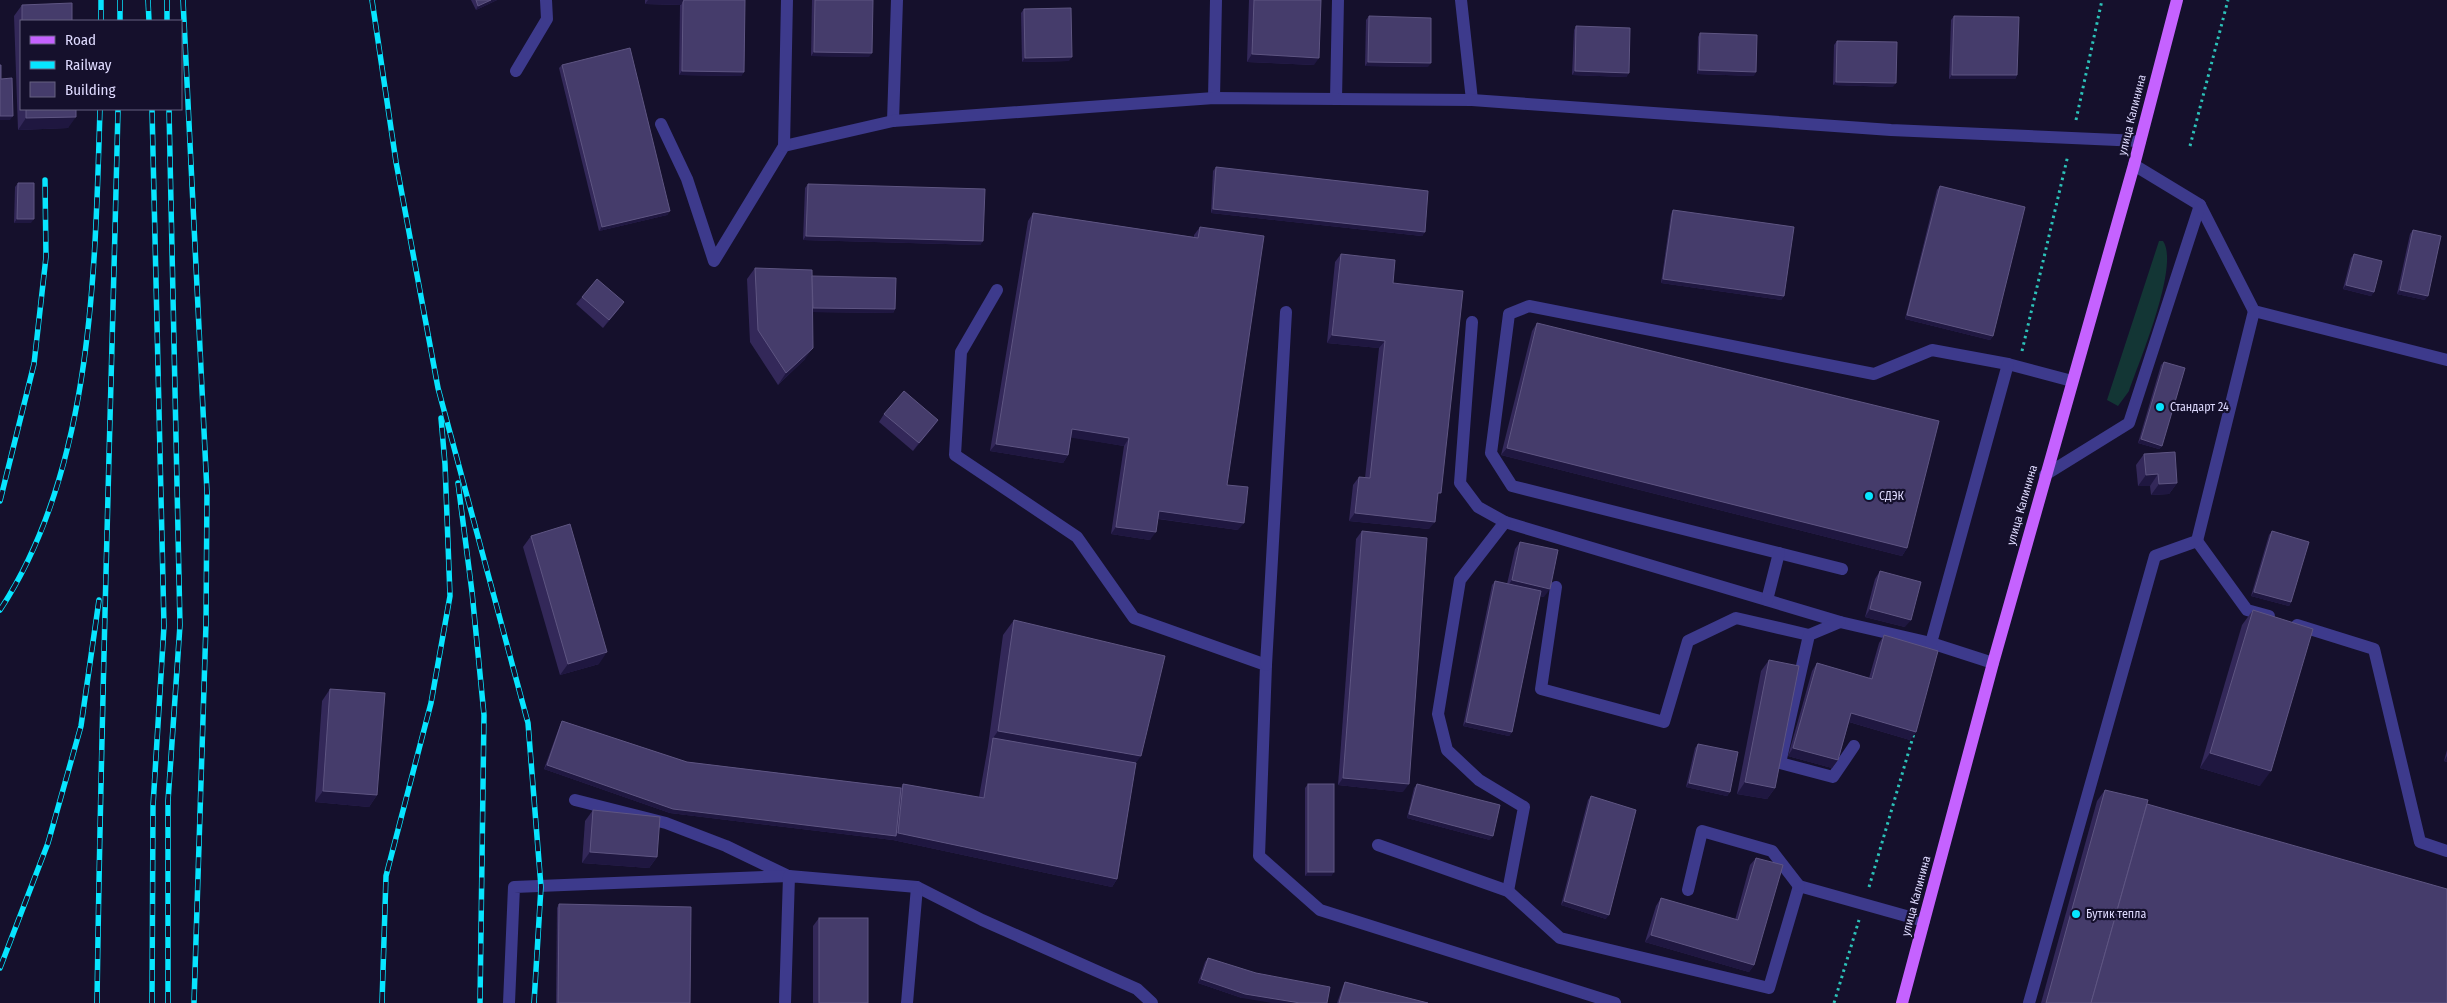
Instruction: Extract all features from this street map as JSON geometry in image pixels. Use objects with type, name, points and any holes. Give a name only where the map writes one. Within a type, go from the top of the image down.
[{"type":"main road","name":"улица Калинина","points":[[1902,1003],[2045,475],[2134,165],[2174,0]]},
{"type":"lane","points":[[516,72],[547,19],[546,0]]},
{"type":"lane","points":[[661,124],[688,179],[714,260],[784,146],[787,0]]},
{"type":"lane","points":[[893,120],[897,0]]},
{"type":"lane","points":[[1214,98],[1216,0]]},
{"type":"lane","points":[[1336,99],[1338,0]]},
{"type":"lane","points":[[1461,0],[1472,100]]},
{"type":"lane","points":[[784,146],[893,120],[1214,98],[1472,100],[1891,130],[2140,141]]},
{"type":"lane","points":[[2134,165],[2200,205],[2254,311],[2197,541],[2247,610],[2374,649],[2420,842],[2447,851]]},
{"type":"lane","points":[[2045,475],[2129,423],[2200,205]]},
{"type":"lane","points":[[997,290],[961,352],[955,455],[1077,537],[1134,618],[1266,665]]},
{"type":"lane","points":[[1842,569],[1512,486],[1491,454],[1509,314],[1529,306],[1874,374],[1932,350],[2008,364],[2072,380]]},
{"type":"lane","points":[[2254,311],[2447,360]]},
{"type":"lane","points":[[1286,312],[1266,665],[1259,856],[1320,910],[1615,1003]]},
{"type":"lane","points":[[1472,322],[1460,482],[1478,507],[1505,522],[1840,622],[1931,643],[1993,663]]},
{"type":"lane","points":[[1931,643],[2008,364]]},
{"type":"lane","points":[[1505,522],[1460,580],[1438,714],[1447,750],[1479,780],[1524,807],[1508,891]]},
{"type":"lane","points":[[2029,1003],[2155,556],[2197,541]]},
{"type":"lane","points":[[1767,600],[1779,553]]},
{"type":"lane","points":[[1556,587],[1541,689],[1664,722],[1688,641],[1736,618],[1809,635],[1840,622]]},
{"type":"lane","points":[[1809,635],[1780,763],[1833,777],[1854,746]]},
{"type":"lane","points":[[575,800],[666,822],[726,846],[789,876]]},
{"type":"lane","points":[[1688,890],[1702,831],[1772,851],[1799,886],[1924,921]]},
{"type":"lane","points":[[1378,845],[1508,891],[1560,938],[1769,988],[1799,886]]},
{"type":"lane","points":[[785,1003],[789,876]]},
{"type":"lane","points":[[510,1003],[514,888],[789,876],[917,887],[982,920],[1137,989],[1152,1003]]},
{"type":"lane","points":[[907,1003],[917,887]]},
{"type":"lane","points":[[1135,1003],[1137,989]]},
{"type":"path","points":[[2190,146],[2228,0]]},
{"type":"green space","points":[[2159,241],[2163,241],[2167,253],[2162,291],[2149,337],[2129,391],[2118,406],[2107,400]]},
{"type":"building","points":[[476,0],[491,0],[478,6]]},
{"type":"building","points":[[684,0],[745,0],[744,72],[682,71]]},
{"type":"building","points":[[815,0],[873,0],[872,53],[814,52]]},
{"type":"building","points":[[1254,0],[1321,0],[1319,58],[1252,54]]},
{"type":"building","points":[[72,3],[72,20],[22,20],[22,5]]},
{"type":"building","points":[[1071,8],[1072,57],[1025,58],[1024,9]]},
{"type":"building","points":[[1369,16],[1431,18],[1431,63],[1368,62]]},
{"type":"building","points":[[1954,16],[2019,17],[2017,75],[1952,75]]},
{"type":"building","points":[[1576,26],[1630,28],[1629,73],[1575,71]]},
{"type":"building","points":[[1700,33],[1757,35],[1756,72],[1699,70]]},
{"type":"building","points":[[1837,41],[1897,42],[1896,83],[1836,82]]},
{"type":"building","points":[[630,48],[670,211],[602,227],[562,65]]},
{"type":"building","points":[[0,65],[1,79],[12,78],[13,116],[0,116]]},
{"type":"building","points":[[26,110],[76,110],[76,117],[26,118]]},
{"type":"building","points":[[1216,167],[1428,191],[1425,232],[1213,209]]},
{"type":"building","points":[[18,183],[34,183],[34,219],[17,219]]},
{"type":"building","points":[[808,184],[985,189],[983,241],[806,236]]},
{"type":"building","points":[[1940,186],[2025,207],[1993,336],[1907,315]]},
{"type":"building","points":[[1673,210],[1794,227],[1784,296],[1663,279]]},
{"type":"building","points":[[1033,213],[1198,238],[1200,227],[1264,236],[1227,485],[1248,487],[1244,523],[1159,511],[1156,532],[1116,527],[1129,438],[1072,429],[1068,455],[996,444]]},
{"type":"building","points":[[2413,230],[2441,236],[2428,296],[2400,290]]},
{"type":"building","points":[[1341,254],[1395,260],[1393,283],[1463,291],[1441,493],[1438,493],[1435,522],[1355,513],[1359,477],[1370,478],[1385,341],[1332,335]]},
{"type":"building","points":[[2354,254],[2382,261],[2374,292],[2346,285]]},
{"type":"building","points":[[755,268],[812,270],[813,348],[786,373],[758,330]]},
{"type":"building","points":[[812,276],[896,278],[895,309],[813,308]]},
{"type":"building","points":[[597,279],[624,302],[609,320],[582,297]]},
{"type":"building","points":[[1537,323],[1939,421],[1907,548],[1507,448]]},
{"type":"building","name":"Стандарт 24","points":[[2164,362],[2185,368],[2162,446],[2141,439]]},
{"type":"building","points":[[904,391],[938,420],[919,443],[884,414]]},
{"type":"building","points":[[2175,452],[2177,483],[2159,484],[2158,474],[2146,475],[2144,454]]},
{"type":"building","points":[[570,524],[607,652],[568,664],[531,536]]},
{"type":"building","points":[[1362,531],[1427,538],[1409,784],[1343,778]]},
{"type":"building","points":[[2272,531],[2309,542],[2291,602],[2254,592]]},
{"type":"building","points":[[1520,542],[1558,550],[1550,589],[1512,580]]},
{"type":"building","points":[[1880,571],[1921,582],[1911,620],[1870,609]]},
{"type":"building","points":[[1495,581],[1541,591],[1512,732],[1466,722]]},
{"type":"building","points":[[2253,610],[2313,629],[2271,771],[2210,753]]},
{"type":"building","points":[[1014,620],[1165,656],[1141,756],[998,731]]},
{"type":"building","points":[[1884,635],[1938,651],[1916,732],[1851,713],[1838,760],[1793,748],[1817,663],[1872,679]]},
{"type":"building","points":[[1769,660],[1799,666],[1775,788],[1745,782]]},
{"type":"building","points":[[330,689],[385,693],[377,795],[323,791]]},
{"type":"building","points":[[562,721],[687,762],[901,788],[896,836],[673,809],[547,765]]},
{"type":"building","points":[[993,738],[1136,763],[1117,879],[898,833],[903,784],[984,798]]},
{"type":"building","points":[[1698,744],[1738,752],[1730,792],[1689,783]]},
{"type":"building","points":[[1308,784],[1334,784],[1334,872],[1308,872]]},
{"type":"building","points":[[1417,784],[1500,805],[1493,836],[1409,814]]},
{"type":"building","points":[[2105,790],[2148,800],[2091,1003],[2046,1003]]},
{"type":"building","points":[[1591,796],[1636,810],[1609,915],[1564,901]]},
{"type":"building","points":[[2147,804],[2447,889],[2447,1003],[2091,1003]]},
{"type":"building","points":[[593,810],[660,817],[657,857],[590,852]]},
{"type":"building","points":[[1756,858],[1783,865],[1754,965],[1651,935],[1661,898],[1738,920]]},
{"type":"building","points":[[559,904],[691,907],[690,1003],[558,1003]]},
{"type":"building","points":[[819,918],[868,918],[868,1003],[819,1003]]},
{"type":"building","points":[[1208,958],[1256,973],[1330,987],[1327,1003],[1300,1003],[1245,994],[1201,979]]},
{"type":"building","points":[[1345,982],[1428,1003],[1339,1003]]},
{"type":"railway","points":[[101,0],[101,20]]},
{"type":"railway","points":[[120,0],[120,20]]},
{"type":"railway","points":[[148,0],[149,20]]},
{"type":"railway","points":[[167,0],[167,20]]},
{"type":"railway","points":[[183,0],[207,492],[206,624],[194,1003]]},
{"type":"railway","points":[[372,0],[396,162],[438,388],[528,723],[541,887],[534,1003]]},
{"type":"railway","points":[[0,610],[31,555],[54,495],[71,432],[83,368],[91,302],[100,110]]},
{"type":"railway","points":[[97,1003],[118,110]]},
{"type":"railway","points":[[152,110],[164,626],[153,806],[152,1003]]},
{"type":"railway","points":[[168,1003],[168,801],[180,625],[169,110]]},
{"type":"railway","points":[[0,501],[34,364],[46,257],[45,180]]},
{"type":"railway","points":[[382,1003],[386,876],[431,703],[450,596],[445,464],[441,418]]},
{"type":"railway","points":[[458,483],[472,592],[484,715],[480,1003]]},
{"type":"railway","points":[[0,968],[48,843],[81,726],[99,600]]},
{"type":"place","name":"Стандарт 24","points":[[2160,407]]},
{"type":"place","name":"СДЭК","points":[[1869,496]]},
{"type":"place","name":"Бутик тепла","points":[[2076,914]]}]
